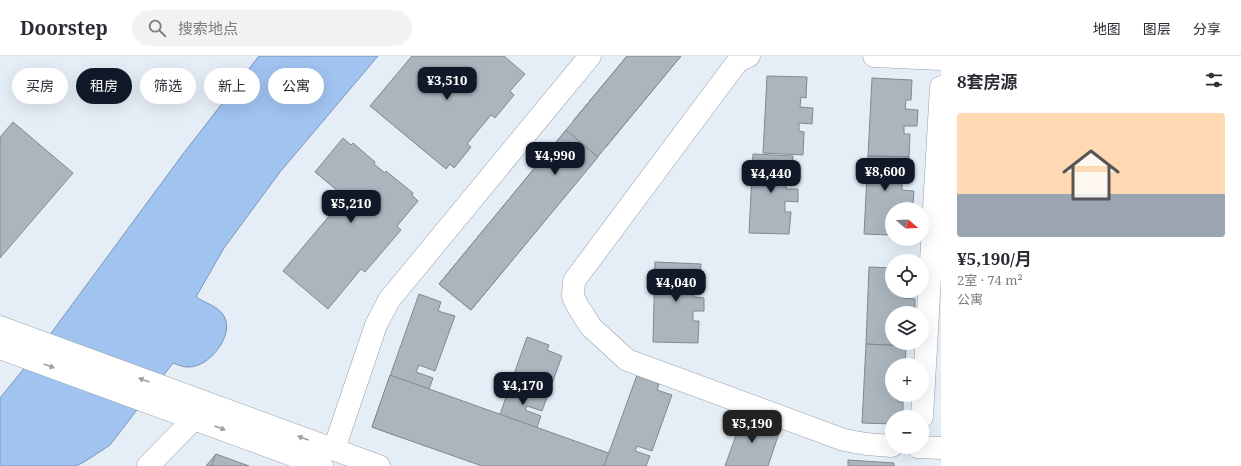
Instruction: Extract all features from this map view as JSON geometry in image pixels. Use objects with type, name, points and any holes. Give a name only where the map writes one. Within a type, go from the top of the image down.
[{"type":"street","points":[[328,458],[376,325],[388,300],[590,56]]},
{"type":"street","points":[[749,56],[738,61],[574,281],[573,296],[591,327],[627,360],[844,440],[885,445]]},
{"type":"street","points":[[874,56],[941,59]]},
{"type":"street","points":[[922,410],[941,87]]},
{"type":"street","points":[[0,327],[12,345],[175,402],[328,458]]},
{"type":"street","points":[[175,402],[193,419],[328,458],[379,466]]},
{"type":"street","points":[[148,466],[193,419]]},
{"type":"street","points":[[929,447],[941,448]]},
{"type":"water","points":[[259,56],[378,56],[280,172],[224,248],[196,297],[215,307],[224,316],[226,332],[223,341],[212,356],[196,366],[186,367],[173,363],[110,445],[84,462],[76,466],[0,466],[0,398],[35,355],[183,154],[222,104],[260,104],[260,68],[250,68]]},
{"type":"building","points":[[412,56],[504,56],[525,74],[510,91],[514,95],[495,118],[491,115],[467,144],[471,147],[454,168],[450,164],[446,169],[370,106]]},
{"type":"building","points":[[627,56],[681,56],[605,148],[573,121]]},
{"type":"building","points":[[627,56],[681,56],[471,310],[439,284]]},
{"type":"building","points":[[767,76],[807,77],[806,98],[801,97],[800,107],[813,108],[812,124],[799,123],[799,131],[804,132],[803,155],[763,153]]},
{"type":"building","points":[[872,78],[912,80],[911,100],[906,100],[905,109],[918,110],[917,126],[904,126],[904,134],[910,134],[909,157],[868,156]]},
{"type":"building","points":[[13,122],[73,173],[0,258],[0,137]]},
{"type":"building","points":[[566,130],[598,157],[471,310],[439,284]]},
{"type":"building","points":[[343,138],[351,145],[353,143],[375,162],[374,164],[385,173],[386,171],[413,193],[412,195],[418,201],[397,226],[401,230],[365,272],[361,269],[328,309],[283,271],[345,197],[315,172]]},
{"type":"building","points":[[753,154],[793,156],[792,178],[787,178],[786,189],[798,189],[798,202],[785,201],[785,212],[791,212],[789,234],[749,233]]},
{"type":"building","points":[[868,156],[909,157],[907,180],[902,180],[902,190],[914,191],[913,202],[885,202],[885,235],[864,234]]},
{"type":"building","points":[[655,262],[701,264],[700,284],[694,284],[694,297],[704,298],[704,311],[693,311],[693,321],[699,321],[698,343],[653,342]]},
{"type":"building","points":[[869,267],[885,268],[885,298],[915,299],[915,306],[885,306],[885,345],[866,344]]},
{"type":"building","points":[[419,294],[441,302],[438,311],[455,316],[435,371],[419,365],[416,372],[433,378],[414,431],[397,425],[394,435],[372,427]]},
{"type":"building","points":[[527,337],[549,345],[547,350],[562,356],[542,411],[527,406],[525,410],[541,416],[523,466],[482,466]]},
{"type":"building","points":[[866,344],[885,345],[885,350],[906,350],[905,358],[885,358],[885,402],[903,402],[903,410],[885,410],[885,424],[862,423]]},
{"type":"building","points":[[390,375],[645,466],[482,466],[394,435],[372,427]]},
{"type":"building","points":[[637,375],[659,384],[657,390],[672,395],[652,451],[637,446],[635,451],[650,456],[646,466],[604,466]]},
{"type":"building","points":[[744,413],[767,421],[765,428],[779,433],[768,466],[725,466]]},
{"type":"building","points":[[216,454],[230,466],[206,466]]},
{"type":"building","points":[[216,454],[249,466],[211,466]]},
{"type":"building","points":[[848,460],[894,463],[894,466],[848,466]]}]
